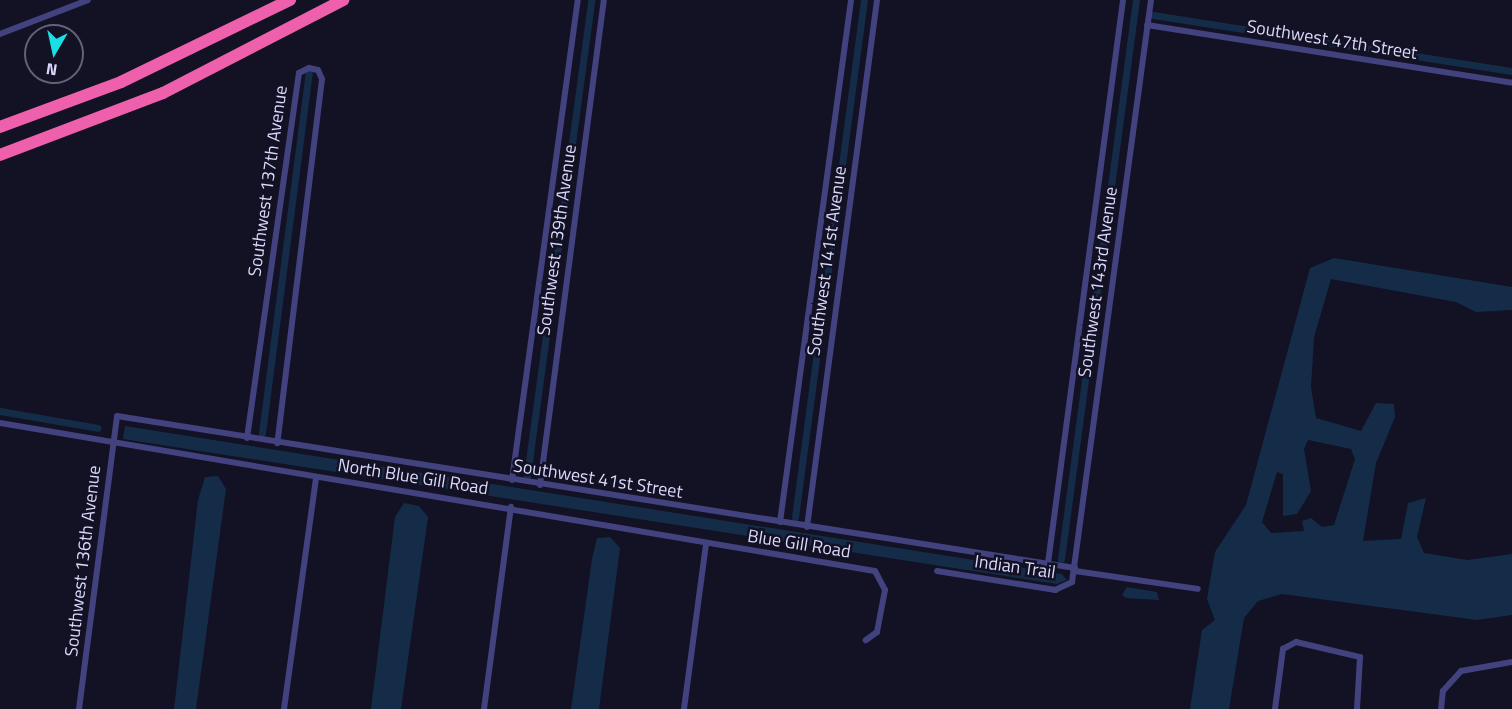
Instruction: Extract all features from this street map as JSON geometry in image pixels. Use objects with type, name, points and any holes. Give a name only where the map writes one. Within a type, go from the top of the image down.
[{"type":"highway","points":[[0,127],[121,82],[290,0]]},
{"type":"highway","points":[[0,154],[163,93],[344,0]]},
{"type":"street","points":[[0,34],[88,0]]},
{"type":"street","name":"Southwest 139th Avenue","points":[[512,480],[578,0]]},
{"type":"street","name":"Southwest 139th Avenue","points":[[540,485],[604,0]]},
{"type":"street","name":"Southwest 141st Avenue","points":[[780,522],[851,0]]},
{"type":"street","name":"Southwest 141st Avenue","points":[[807,527],[877,0]]},
{"type":"street","name":"Southwest 143rd Avenue","points":[[1048,563],[1123,0]]},
{"type":"street","name":"Southwest 143rd Avenue","points":[[1075,570],[1151,0]]},
{"type":"street","name":"Southwest 47th Street","points":[[1147,25],[1512,82]]},
{"type":"street","name":"Southwest 137th Avenue","points":[[247,438],[299,73],[309,68],[318,70],[322,79],[277,443]]},
{"type":"street","name":"Southwest 41st Street","points":[[117,416],[540,485],[1048,563],[1075,570],[1198,589]]},
{"type":"street","name":"Southwest 136th Avenue","points":[[79,709],[117,416]]},
{"type":"street","name":"North Blue Gill Road","points":[[0,423],[316,477],[697,538],[706,544]]},
{"type":"street","points":[[284,709],[316,477]]},
{"type":"street","points":[[484,709],[511,507]]},
{"type":"street","points":[[684,709],[706,544]]},
{"type":"street","name":"Blue Gill Road","points":[[706,544],[875,571],[883,579],[877,632],[866,640]]},
{"type":"street","name":"Indian Trail","points":[[937,571],[1055,590],[1069,587],[1075,570]]},
{"type":"street","points":[[1275,709],[1283,649],[1288,643],[1360,657],[1357,709]]},
{"type":"street","points":[[1441,709],[1449,680],[1461,670],[1512,662]]},
{"type":"water","points":[[1334,258],[1512,287],[1512,310],[1476,312],[1456,302],[1331,279],[1314,337],[1311,387],[1316,418],[1361,431],[1376,403],[1394,404],[1395,417],[1376,463],[1363,541],[1401,539],[1408,503],[1426,498],[1417,537],[1424,553],[1467,560],[1512,554],[1512,615],[1477,620],[1282,594],[1258,601],[1244,618],[1229,709],[1190,709],[1202,630],[1215,620],[1207,599],[1215,552],[1246,505],[1310,268]],"holes":[[[1308,440],[1351,449],[1355,459],[1334,525],[1322,527],[1311,518],[1302,521],[1304,531],[1271,533],[1262,522],[1277,472],[1283,474],[1283,516],[1297,514],[1311,491],[1304,449]]]},
{"type":"water","points":[[125,426],[1062,574],[1067,580],[1057,584],[123,439]]},
{"type":"water","points":[[218,476],[226,489],[196,709],[174,709],[198,500],[205,477]]},
{"type":"water","points":[[404,503],[419,506],[428,517],[401,709],[371,709],[395,517]]},
{"type":"water","points":[[610,537],[620,548],[599,709],[571,709],[592,559],[597,538]]},
{"type":"water","points":[[1127,587],[1157,592],[1159,600],[1126,598],[1122,595]]},
{"type":"waterway","points":[[527,476],[591,0]]},
{"type":"waterway","points":[[795,517],[864,0]]},
{"type":"waterway","points":[[1061,559],[1136,0]]},
{"type":"waterway","points":[[1153,15],[1512,71]]},
{"type":"waterway","points":[[262,433],[309,72]]},
{"type":"waterway","points":[[0,411],[98,428]]}]
